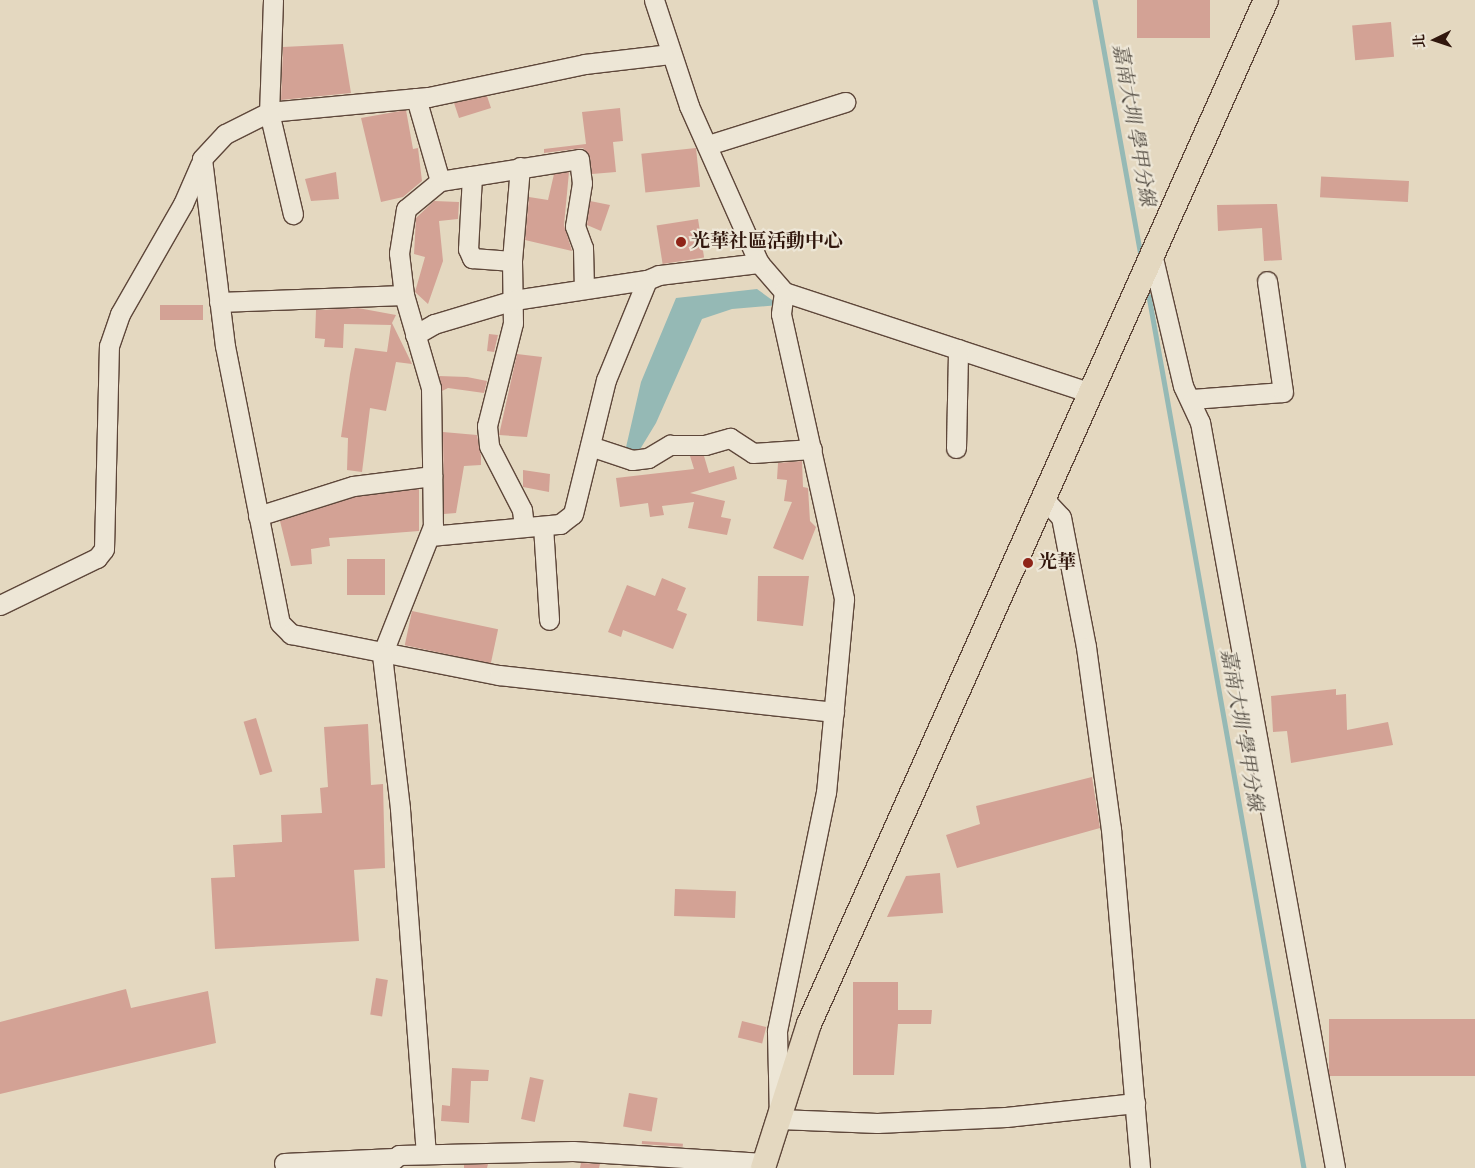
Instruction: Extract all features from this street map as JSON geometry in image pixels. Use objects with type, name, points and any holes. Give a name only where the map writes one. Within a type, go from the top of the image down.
[{"type":"main road","points":[[764,1166],[809,1024],[1043,498],[1153,258],[1266,0]]},
{"type":"street","points":[[273,0],[269,112],[293,214]]},
{"type":"street","points":[[654,0],[670,54],[759,263],[784,292],[1091,393]]},
{"type":"street","points":[[0,605],[97,558],[104,548],[108,346],[120,314],[183,204],[202,159],[225,134],[269,112],[416,98],[585,64],[670,54]]},
{"type":"street","points":[[416,98],[440,181]]},
{"type":"street","points":[[708,145],[845,102]]},
{"type":"street","points":[[202,159],[220,302],[258,516],[280,623],[291,634],[382,655],[499,675],[834,712]]},
{"type":"street","points":[[426,1154],[400,810],[382,655],[430,536],[432,476],[431,388],[404,295],[399,253],[406,209],[440,181],[520,166],[579,159],[582,183],[575,226],[583,248],[584,288]]},
{"type":"street","points":[[520,166],[512,261],[513,323],[486,426],[489,446],[522,510],[524,526]]},
{"type":"street","points":[[472,176],[470,254],[472,258],[512,261]]},
{"type":"street","points":[[1153,258],[1183,386],[1192,400],[1200,422],[1335,1168]]},
{"type":"street","points":[[415,335],[434,324],[514,300],[759,263]]},
{"type":"street","points":[[430,536],[560,524],[573,514],[606,380],[647,280]]},
{"type":"street","points":[[1192,400],[1283,392],[1267,281]]},
{"type":"street","points":[[784,292],[781,314],[844,599],[826,792],[777,1031],[779,1119],[877,1123],[1006,1118],[1134,1103]]},
{"type":"street","points":[[220,302],[404,295]]},
{"type":"street","points":[[956,448],[958,349]]},
{"type":"street","points":[[590,446],[632,460],[648,458],[670,445],[705,444],[730,438],[752,453],[812,449]]},
{"type":"street","points":[[258,516],[353,486],[432,476]]},
{"type":"street","points":[[1043,498],[1061,518],[1086,646],[1111,829],[1140,1168]]},
{"type":"street","points":[[543,526],[549,620]]},
{"type":"street","points":[[284,1162],[389,1163],[426,1154],[764,1166]]},
{"type":"water","points":[[757,289],[779,305],[732,309],[702,319],[656,423],[639,451],[624,456],[641,382],[676,298]]},
{"type":"building","points":[[1137,0],[1210,0],[1210,38],[1137,38]]},
{"type":"building","points":[[1391,22],[1394,57],[1355,60],[1352,25]]},
{"type":"building","points":[[343,44],[351,93],[281,100],[283,47]]},
{"type":"building","points":[[487,96],[491,108],[459,118],[454,103]]},
{"type":"building","points":[[620,108],[623,141],[613,142],[616,172],[592,174],[590,157],[583,148],[544,153],[544,149],[586,144],[582,112]]},
{"type":"building","points":[[406,110],[413,149],[418,148],[422,181],[403,197],[381,202],[361,118]]},
{"type":"building","points":[[696,148],[700,187],[645,193],[641,154]]},
{"type":"building","points":[[336,172],[339,199],[311,201],[305,179]]},
{"type":"building","points":[[569,172],[564,225],[572,251],[525,240],[529,197],[548,200],[554,174]]},
{"type":"building","points":[[1321,176],[1409,181],[1408,202],[1320,197]]},
{"type":"building","points":[[434,201],[459,202],[458,219],[439,221],[443,261],[428,304],[415,292],[425,257],[414,254],[416,218]]},
{"type":"building","points":[[590,201],[610,205],[601,231],[587,225]]},
{"type":"building","points":[[1277,204],[1282,260],[1264,261],[1262,228],[1218,231],[1217,205]]},
{"type":"building","name":"光華社區活動中心","points":[[698,219],[704,258],[663,264],[657,226]]},
{"type":"building","points":[[160,305],[203,305],[203,320],[160,320]]},
{"type":"building","points":[[358,308],[396,315],[392,323],[412,364],[396,362],[386,411],[370,408],[362,472],[347,470],[348,438],[341,437],[355,348],[387,352],[391,325],[344,324],[343,348],[324,347],[325,339],[315,338],[316,310]]},
{"type":"building","points":[[489,334],[498,335],[494,352],[487,351]]},
{"type":"building","points":[[517,354],[542,357],[527,437],[499,435]]},
{"type":"building","points":[[439,376],[467,377],[487,381],[484,393],[448,388],[442,391]]},
{"type":"building","points":[[443,432],[477,435],[481,456],[481,465],[464,466],[456,513],[444,514]]},
{"type":"building","points":[[690,456],[704,456],[709,473],[734,466],[737,479],[690,493],[725,501],[721,517],[731,519],[727,535],[688,528],[694,502],[662,506],[664,515],[650,517],[648,503],[620,507],[616,478],[694,469]]},
{"type":"building","points":[[802,461],[803,487],[808,488],[810,521],[816,527],[803,560],[773,548],[792,502],[784,501],[787,480],[777,479],[778,463]]},
{"type":"building","points":[[523,470],[550,474],[549,492],[523,487]]},
{"type":"building","points":[[419,489],[419,531],[329,538],[330,546],[311,549],[312,564],[291,566],[280,521],[355,497]]},
{"type":"building","points":[[347,559],[385,559],[385,595],[347,595]]},
{"type":"building","points":[[758,576],[809,576],[803,626],[757,621]]},
{"type":"building","points":[[662,578],[686,588],[677,610],[687,614],[673,649],[623,630],[621,637],[608,632],[627,585],[655,596]]},
{"type":"building","points":[[412,611],[498,629],[491,664],[405,645]]},
{"type":"building","points":[[1336,689],[1336,695],[1346,694],[1347,730],[1388,722],[1393,745],[1291,763],[1287,731],[1273,732],[1271,696]]},
{"type":"building","points":[[256,718],[272,772],[260,775],[244,722]]},
{"type":"building","points":[[368,724],[371,785],[383,784],[385,868],[354,870],[359,941],[215,949],[211,878],[235,877],[233,845],[282,842],[281,815],[322,813],[320,788],[328,787],[324,727]]},
{"type":"building","points":[[1092,777],[1100,828],[957,868],[946,835],[980,824],[976,806]]},
{"type":"building","points":[[940,873],[943,913],[887,917],[906,876]]},
{"type":"building","points":[[675,889],[736,891],[735,918],[674,916]]},
{"type":"building","points":[[376,978],[388,980],[382,1016],[370,1015]]},
{"type":"building","points":[[853,982],[898,982],[898,1010],[932,1010],[931,1024],[898,1024],[894,1075],[853,1075]]},
{"type":"building","points":[[126,989],[131,1008],[208,991],[216,1043],[0,1094],[0,1022]]},
{"type":"building","points":[[1329,1019],[1475,1019],[1475,1076],[1329,1076]]},
{"type":"building","points":[[742,1021],[766,1027],[762,1044],[738,1037]]},
{"type":"building","points":[[452,1068],[489,1070],[488,1081],[471,1081],[469,1123],[441,1121],[442,1105],[450,1106]]},
{"type":"building","points":[[530,1077],[544,1080],[535,1122],[521,1119]]},
{"type":"building","points":[[629,1093],[658,1098],[652,1132],[623,1126]]},
{"type":"building","points":[[642,1141],[683,1144],[683,1147],[642,1144]]},
{"type":"building","points":[[581,1163],[600,1164],[599,1168],[580,1168]]},
{"type":"building","points":[[488,1164],[487,1168],[464,1168],[464,1165]]},
{"type":"waterway","name":"嘉南大圳 學甲分線","points":[[1095,0],[1141,256]]},
{"type":"waterway","name":"嘉南大圳 學甲分線","points":[[1149,296],[1304,1168]]},
{"type":"place","name":"光華社區活動中心","points":[[681,242]]},
{"type":"place","name":"光華","points":[[1028,563]]}]
